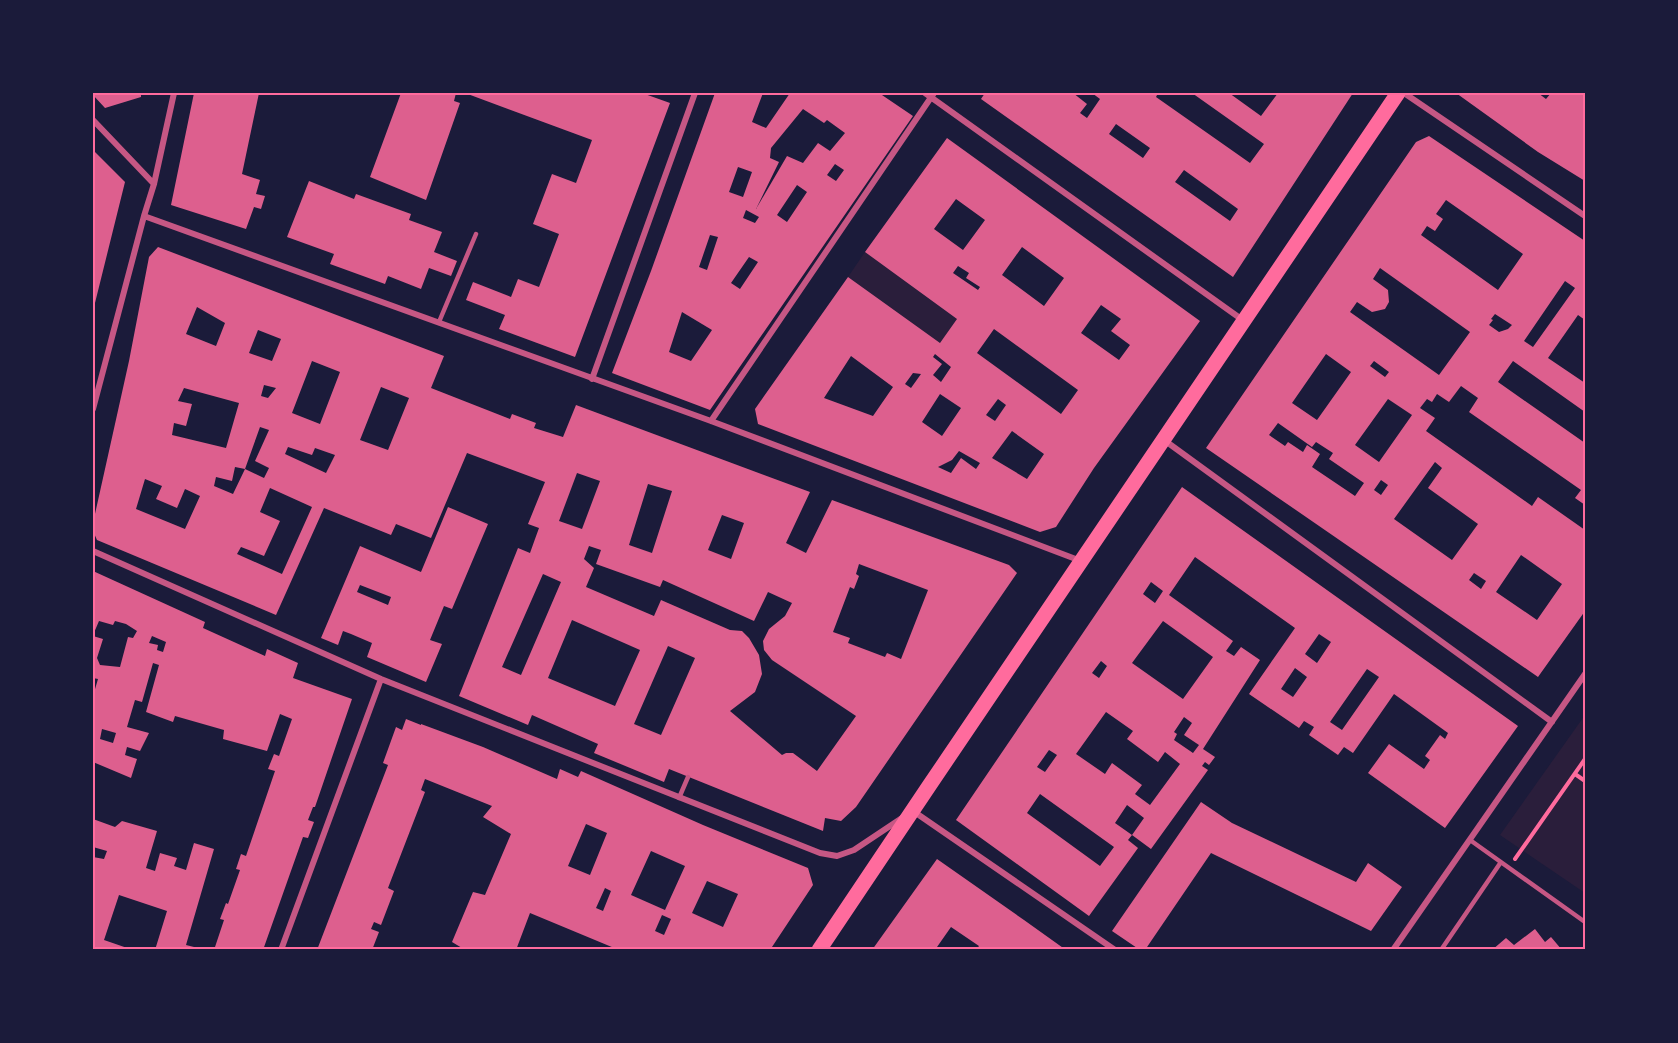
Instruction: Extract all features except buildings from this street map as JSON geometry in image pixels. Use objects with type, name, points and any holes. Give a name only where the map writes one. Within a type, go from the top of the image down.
[{"type":"main road","points":[[819,950],[1398,93]]},
{"type":"street","points":[[93,409],[154,184],[174,93]]},
{"type":"street","points":[[592,379],[695,93]]},
{"type":"street","points":[[1404,93],[1585,216]]},
{"type":"street","points":[[711,421],[930,94],[1244,321]]},
{"type":"street","points":[[93,120],[154,184]]},
{"type":"street","points":[[144,216],[711,421],[1081,561]]},
{"type":"street","points":[[1163,440],[1552,722]]},
{"type":"street","points":[[93,551],[381,679],[820,853],[837,856],[854,850],[912,811],[1115,950]]},
{"type":"street","points":[[1393,950],[1585,674]]},
{"type":"street","points":[[281,950],[381,679]]},
{"type":"lane","points":[[439,322],[476,234]]},
{"type":"lane","points":[[679,798],[688,777]]},
{"type":"lane","points":[[1470,840],[1585,922]]},
{"type":"lane","points":[[1441,950],[1501,862]]},
{"type":"path","points":[[1509,868],[1585,759]]},
{"type":"path","points":[[1575,774],[1585,781]]},
{"type":"shaded area","points":[[865,252],[958,320],[940,343],[848,277]]},
{"type":"shaded area","points":[[1585,715],[1585,893],[1500,835]]}]
